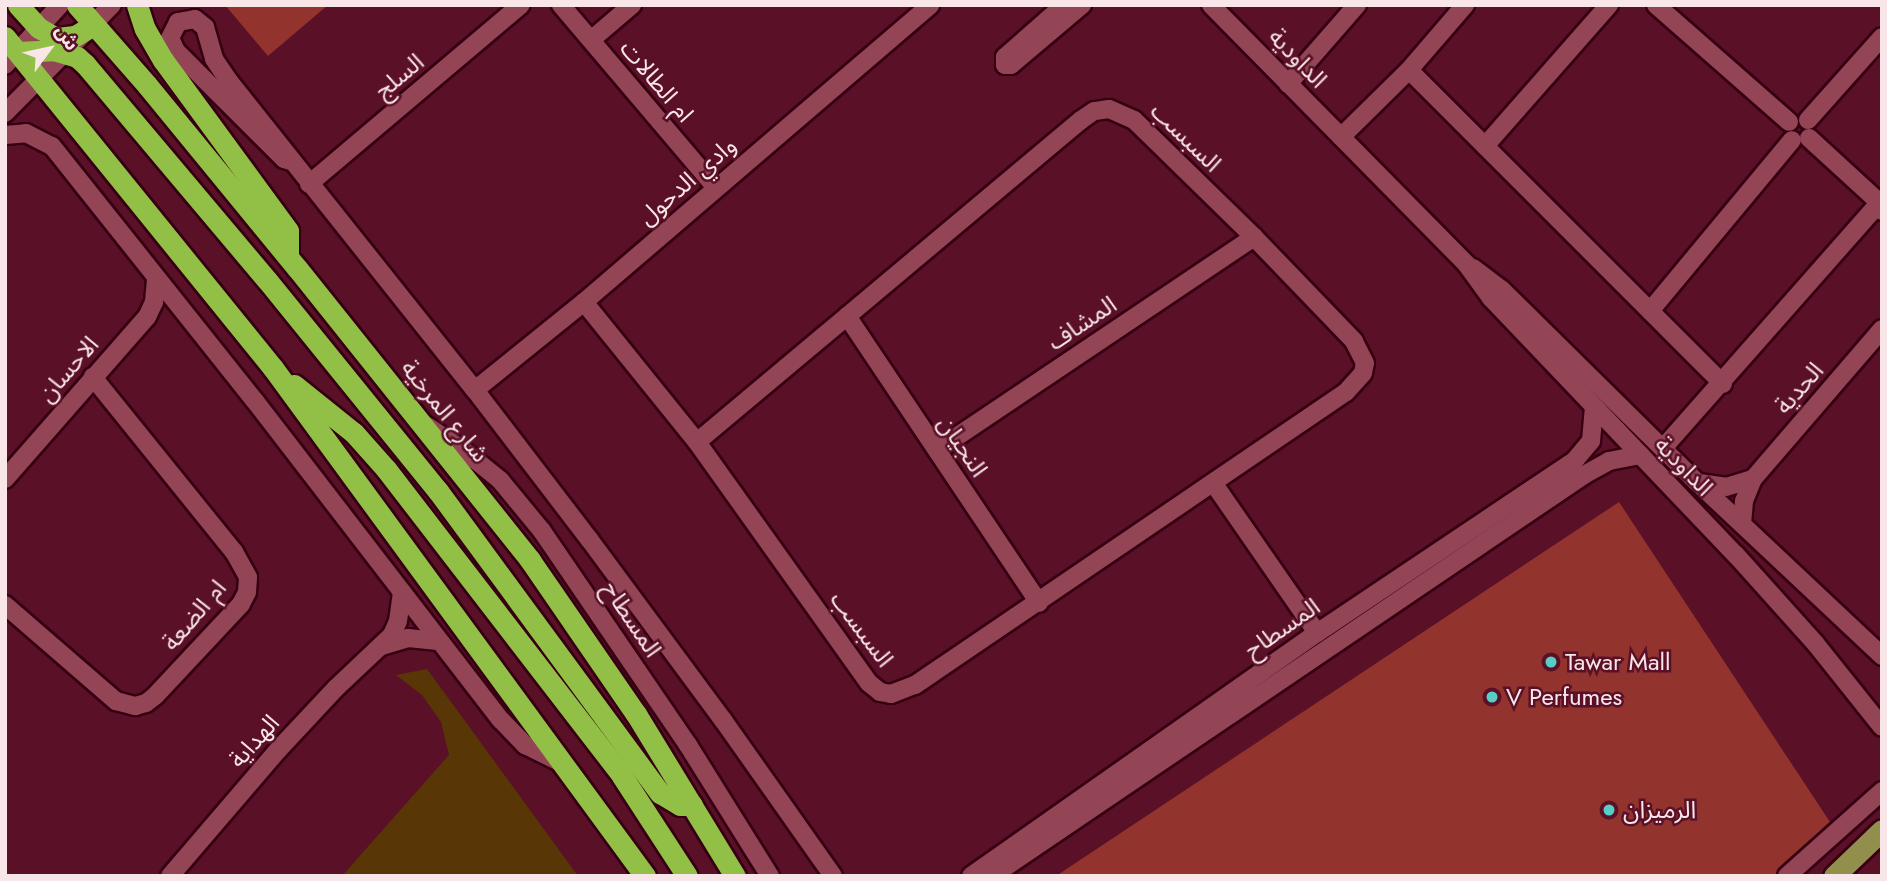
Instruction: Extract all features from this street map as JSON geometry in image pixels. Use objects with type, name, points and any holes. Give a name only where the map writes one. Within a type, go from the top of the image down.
[{"type":"highway","points":[[18,5],[38,27],[63,38],[75,36],[93,25]]},
{"type":"highway","name":"شارع المرخية","points":[[77,5],[147,85],[288,257],[530,560],[636,714],[735,876]]},
{"type":"highway","points":[[137,5],[163,60],[288,231],[288,257]]},
{"type":"highway","points":[[9,52],[35,49],[65,52],[85,64],[438,491],[547,635],[660,793],[680,805],[692,805]]},
{"type":"highway","points":[[9,52],[40,78],[273,368],[645,876]]},
{"type":"highway","points":[[273,368],[354,433],[386,469],[622,776],[687,876]]},
{"type":"main road","points":[[1834,876],[1882,830]]},
{"type":"street","points":[[9,52],[60,5]]},
{"type":"street","points":[[5,113],[112,5]]},
{"type":"street","name":"السلج","points":[[309,184],[521,5]]},
{"type":"street","name":"ام الطالات","points":[[561,5],[716,188]]},
{"type":"street","points":[[591,40],[632,5]]},
{"type":"street","name":"وادي الدحول","points":[[475,390],[584,302],[930,5]]},
{"type":"street","points":[[1059,14],[1082,5]]},
{"type":"street","name":"الداودية","points":[[1211,5],[1467,265],[1501,289],[1698,483],[1882,656]]},
{"type":"street","points":[[1288,84],[1357,5]]},
{"type":"street","points":[[1341,138],[1409,70],[1465,5]]},
{"type":"street","points":[[1485,146],[1609,5]]},
{"type":"street","points":[[1656,5],[1789,122],[1786,130],[1803,133],[1881,204],[1664,447]]},
{"type":"street","name":"شارع المرخية","points":[[291,161],[284,159],[176,51],[170,38],[178,23],[195,19],[205,27],[220,69],[475,390],[723,720],[833,876]]},
{"type":"street","points":[[1650,311],[1882,37]]},
{"type":"street","points":[[1409,70],[1723,384]]},
{"type":"street","name":"السبسب","points":[[584,302],[697,442],[869,683],[880,692],[891,694],[915,685],[1039,603],[1346,393],[1363,373],[1365,363],[1354,341],[1254,237],[1134,120],[1108,108],[1094,111],[697,442]]},
{"type":"street","points":[[5,135],[26,133],[52,146],[514,736],[538,754],[566,765]]},
{"type":"street","name":"المشاف","points":[[937,450],[1254,237]]},
{"type":"street","name":"الداودية","points":[[1467,265],[1478,283],[1745,565],[1815,643],[1882,727]]},
{"type":"street","name":"الاحسان","points":[[5,479],[141,323],[154,302],[156,278]]},
{"type":"street","name":"الاحسان","points":[[141,323],[164,312],[180,310]]},
{"type":"street","name":"النجيان","points":[[847,316],[1039,603]]},
{"type":"street","name":"الحدية","points":[[1742,524],[1744,501],[1753,479],[1882,329]]},
{"type":"street","name":"ام الضعة","points":[[5,605],[116,701],[135,706],[146,703],[155,696],[241,604],[247,592],[247,577],[234,552],[93,377]]},
{"type":"street","points":[[1583,453],[1594,432],[1594,407]]},
{"type":"street","name":"المسطاح","points":[[420,422],[463,450],[500,480],[542,531],[688,745],[770,876]]},
{"type":"street","name":"المسطاح","points":[[971,876],[1317,633],[1583,453],[1618,433],[1644,428]]},
{"type":"street","name":"المسطاح","points":[[992,876],[1584,475],[1609,461],[1640,456]]},
{"type":"street","points":[[1698,483],[1726,487],[1753,479]]},
{"type":"street","points":[[1214,484],[1317,633]]},
{"type":"street","name":"الهداية","points":[[170,876],[278,750],[336,688],[382,646],[398,621],[402,592]]},
{"type":"street","points":[[382,646],[408,638],[438,641]]},
{"type":"street","name":"الداودية","points":[[1864,705],[1882,716]]},
{"type":"street","points":[[1787,876],[1882,791]]},
{"type":"shaded area","points":[[427,669],[578,876],[342,876],[449,755],[441,722],[422,695],[396,675]]},
{"type":"building","points":[[225,5],[328,5],[268,56]]},
{"type":"building","name":"Tawar Mall","points":[[1619,502],[1830,822],[1779,868],[1776,876],[1056,876]]},
{"type":"place","name":"Tawar Mall","points":[[1551,662]]},
{"type":"place","name":"V Perfumes","points":[[1492,697]]},
{"type":"place","name":"الرميزان","points":[[1609,810]]}]
